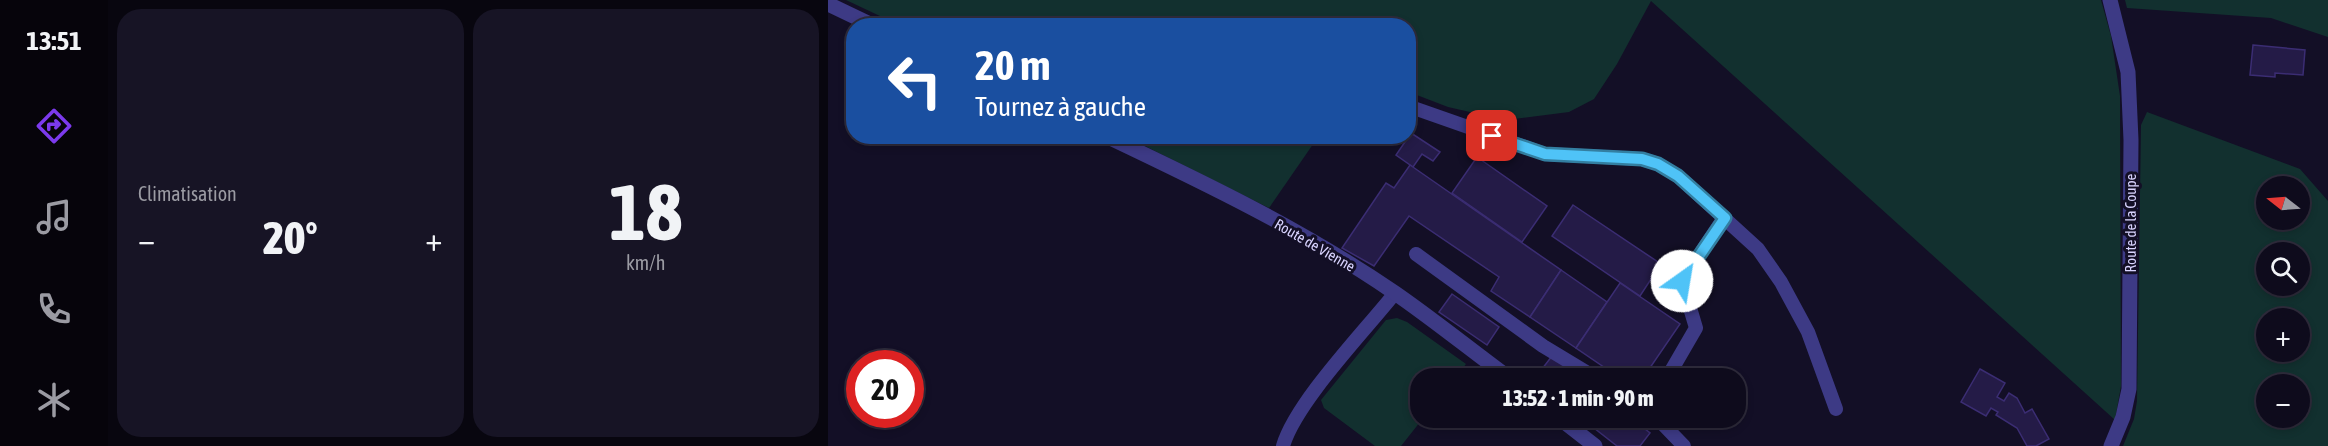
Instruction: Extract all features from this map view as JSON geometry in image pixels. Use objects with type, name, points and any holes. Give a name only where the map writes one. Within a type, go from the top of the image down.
[{"type":"street","name":"Route de la Coupe","points":[[2110,0],[2128,72],[2130,140],[2129,388],[2122,417],[2111,446]]},
{"type":"street","points":[[828,4],[857,18]]},
{"type":"street","name":"Route de Vienne","points":[[1122,144],[1274,220],[1395,293],[1496,368]]},
{"type":"street","points":[[1572,428],[1595,446]]},
{"type":"lane","points":[[1416,109],[1545,154],[1642,159],[1658,164],[1678,176],[1758,249],[1781,282],[1808,332],[1836,409]]},
{"type":"lane","points":[[1673,368],[1696,328],[1682,281],[1725,218]]},
{"type":"lane","points":[[1416,255],[1543,346],[1579,368]]},
{"type":"lane","points":[[1283,446],[1287,433],[1311,396],[1395,293]]},
{"type":"lane","points":[[1667,428],[1684,446]]},
{"type":"green space","points":[[846,0],[2101,0],[2111,36],[2120,96],[2121,386],[2115,420],[1651,1],[1617,64],[1594,99],[1569,112],[1505,120],[1448,107],[1416,95],[1416,18],[884,18]]},
{"type":"green space","points":[[2125,0],[2328,0],[2328,37],[2271,18],[2127,8]]},
{"type":"green space","points":[[2147,112],[2300,169],[2306,176],[2256,176],[2256,230],[2310,230],[2310,180],[2328,201],[2328,446],[2123,446],[2134,419],[2137,401],[2141,125]]},
{"type":"green space","points":[[1141,144],[1313,144],[1269,208]]},
{"type":"green space","points":[[1397,318],[1407,322],[1466,364],[1463,368],[1410,368],[1410,428],[1415,428],[1401,446],[1375,446],[1324,408],[1321,400],[1386,320]]},
{"type":"building","points":[[2253,45],[2305,50],[2303,75],[2275,73],[2275,77],[2250,75]]},
{"type":"building","points":[[1416,136],[1440,152],[1433,161],[1422,154],[1413,167],[1396,155],[1404,144],[1416,144]]},
{"type":"building","points":[[1477,157],[1547,206],[1522,242],[1452,193]]},
{"type":"building","points":[[1410,165],[1561,270],[1530,317],[1491,291],[1499,277],[1409,216],[1374,266],[1342,248],[1386,183],[1394,188]]},
{"type":"building","points":[[1573,205],[1661,264],[1640,296],[1552,236]]},
{"type":"building","points":[[1561,270],[1607,302],[1576,348],[1530,317]]},
{"type":"building","points":[[1620,283],[1680,324],[1650,368],[1605,368],[1576,348]]},
{"type":"building","points":[[1452,294],[1499,327],[1487,345],[1439,312]]},
{"type":"building","points":[[1552,356],[1567,368],[1543,368]]},
{"type":"building","points":[[1980,369],[2005,383],[1997,397],[2004,401],[2009,393],[2017,398],[2025,413],[2032,409],[2049,439],[2036,446],[2027,446],[2017,428],[1996,415],[1998,412],[1991,408],[1986,416],[1961,402]]},
{"type":"building","points":[[1594,428],[1644,428],[1650,433],[1640,446],[1617,446]]},
{"type":"route","points":[[1492,136],[1545,154],[1642,159],[1658,164],[1678,176],[1725,218],[1684,274],[1682,281]]}]
